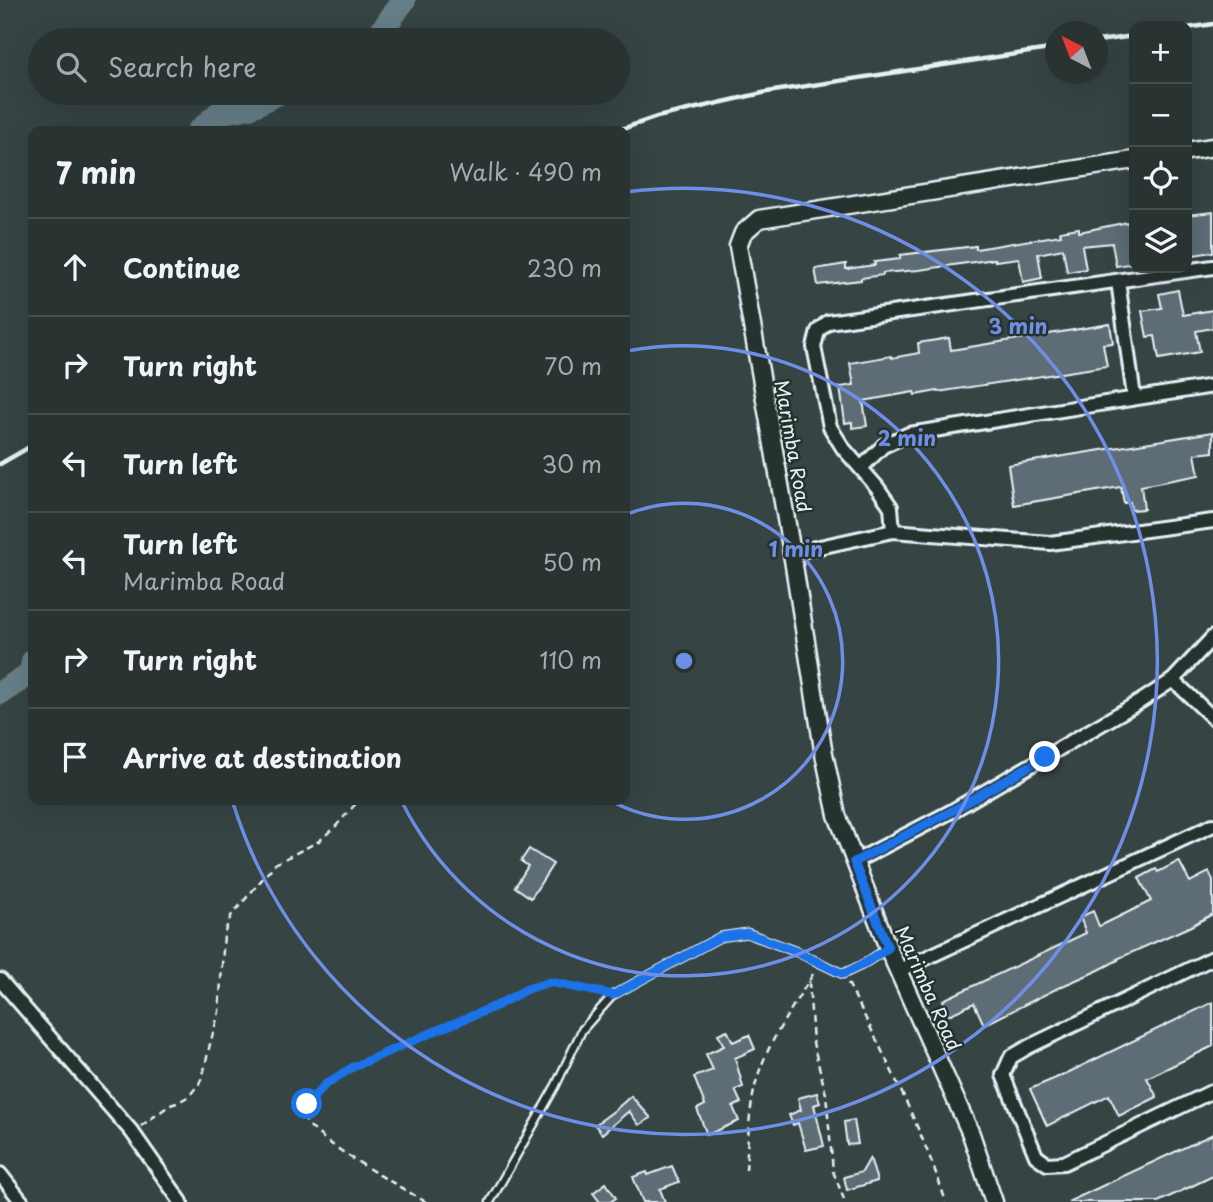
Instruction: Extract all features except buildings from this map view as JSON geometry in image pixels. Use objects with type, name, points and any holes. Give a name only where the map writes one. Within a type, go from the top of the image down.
[{"type":"street","points":[[1192,150],[1213,147]]},
{"type":"street","name":"Marimba Road","points":[[994,1202],[971,1134],[888,948],[836,815],[822,749],[792,553],[738,246],[743,233],[759,219],[1129,161]]},
{"type":"street","points":[[893,531],[891,507],[830,427],[814,346],[818,331],[828,322],[1213,267]]},
{"type":"street","points":[[1118,281],[1134,397]]},
{"type":"street","points":[[861,468],[883,446],[909,434],[1213,386]]},
{"type":"street","points":[[792,553],[893,531],[1051,543],[1213,521]]},
{"type":"street","points":[[854,862],[963,804],[1141,701],[1174,680],[1213,637]]},
{"type":"street","points":[[1174,680],[1213,718]]},
{"type":"street","points":[[898,971],[1213,825]]},
{"type":"street","points":[[1213,958],[1030,1046],[1011,1057],[1003,1075],[1036,1156],[1047,1164],[1064,1163],[1213,1091]]},
{"type":"street","points":[[0,980],[132,1132],[181,1202]]},
{"type":"street","points":[[0,1174],[22,1202]]},
{"type":"lane","points":[[490,1202],[556,1085],[582,1030],[613,995],[720,937],[747,933],[821,962],[843,974],[888,948]]},
{"type":"path","points":[[132,1132],[170,1105],[189,1096],[203,1076],[219,1012],[224,934],[231,916],[275,864],[319,841],[355,805]]},
{"type":"path","points":[[746,1170],[750,1115],[760,1069],[775,1036],[821,962]]},
{"type":"path","points":[[843,974],[901,1088],[946,1202]]},
{"type":"path","points":[[809,981],[813,1043],[826,1094],[833,1171],[845,1202]]},
{"type":"path","points":[[426,1202],[350,1157],[317,1133],[305,1122],[303,1111],[307,1104],[326,1084],[353,1067],[496,1006],[527,989],[550,982],[613,995]]},
{"type":"waterway","points":[[384,28],[404,0]]},
{"type":"waterway","points":[[205,126],[219,113],[254,105]]},
{"type":"waterway","points":[[0,693],[28,675]]},
{"type":"railway","points":[[1192,27],[1213,24]]},
{"type":"railway","points":[[1108,40],[1129,37]]},
{"type":"railway","points":[[630,126],[657,117],[767,92],[1045,50]]},
{"type":"railway","points":[[0,464],[28,448]]},
{"type":"route","points":[[307,1104],[326,1084],[353,1067],[496,1006],[527,989],[550,982],[613,995],[720,937],[747,933],[821,962],[843,974],[888,948],[854,862],[952,811],[1045,757]]}]
